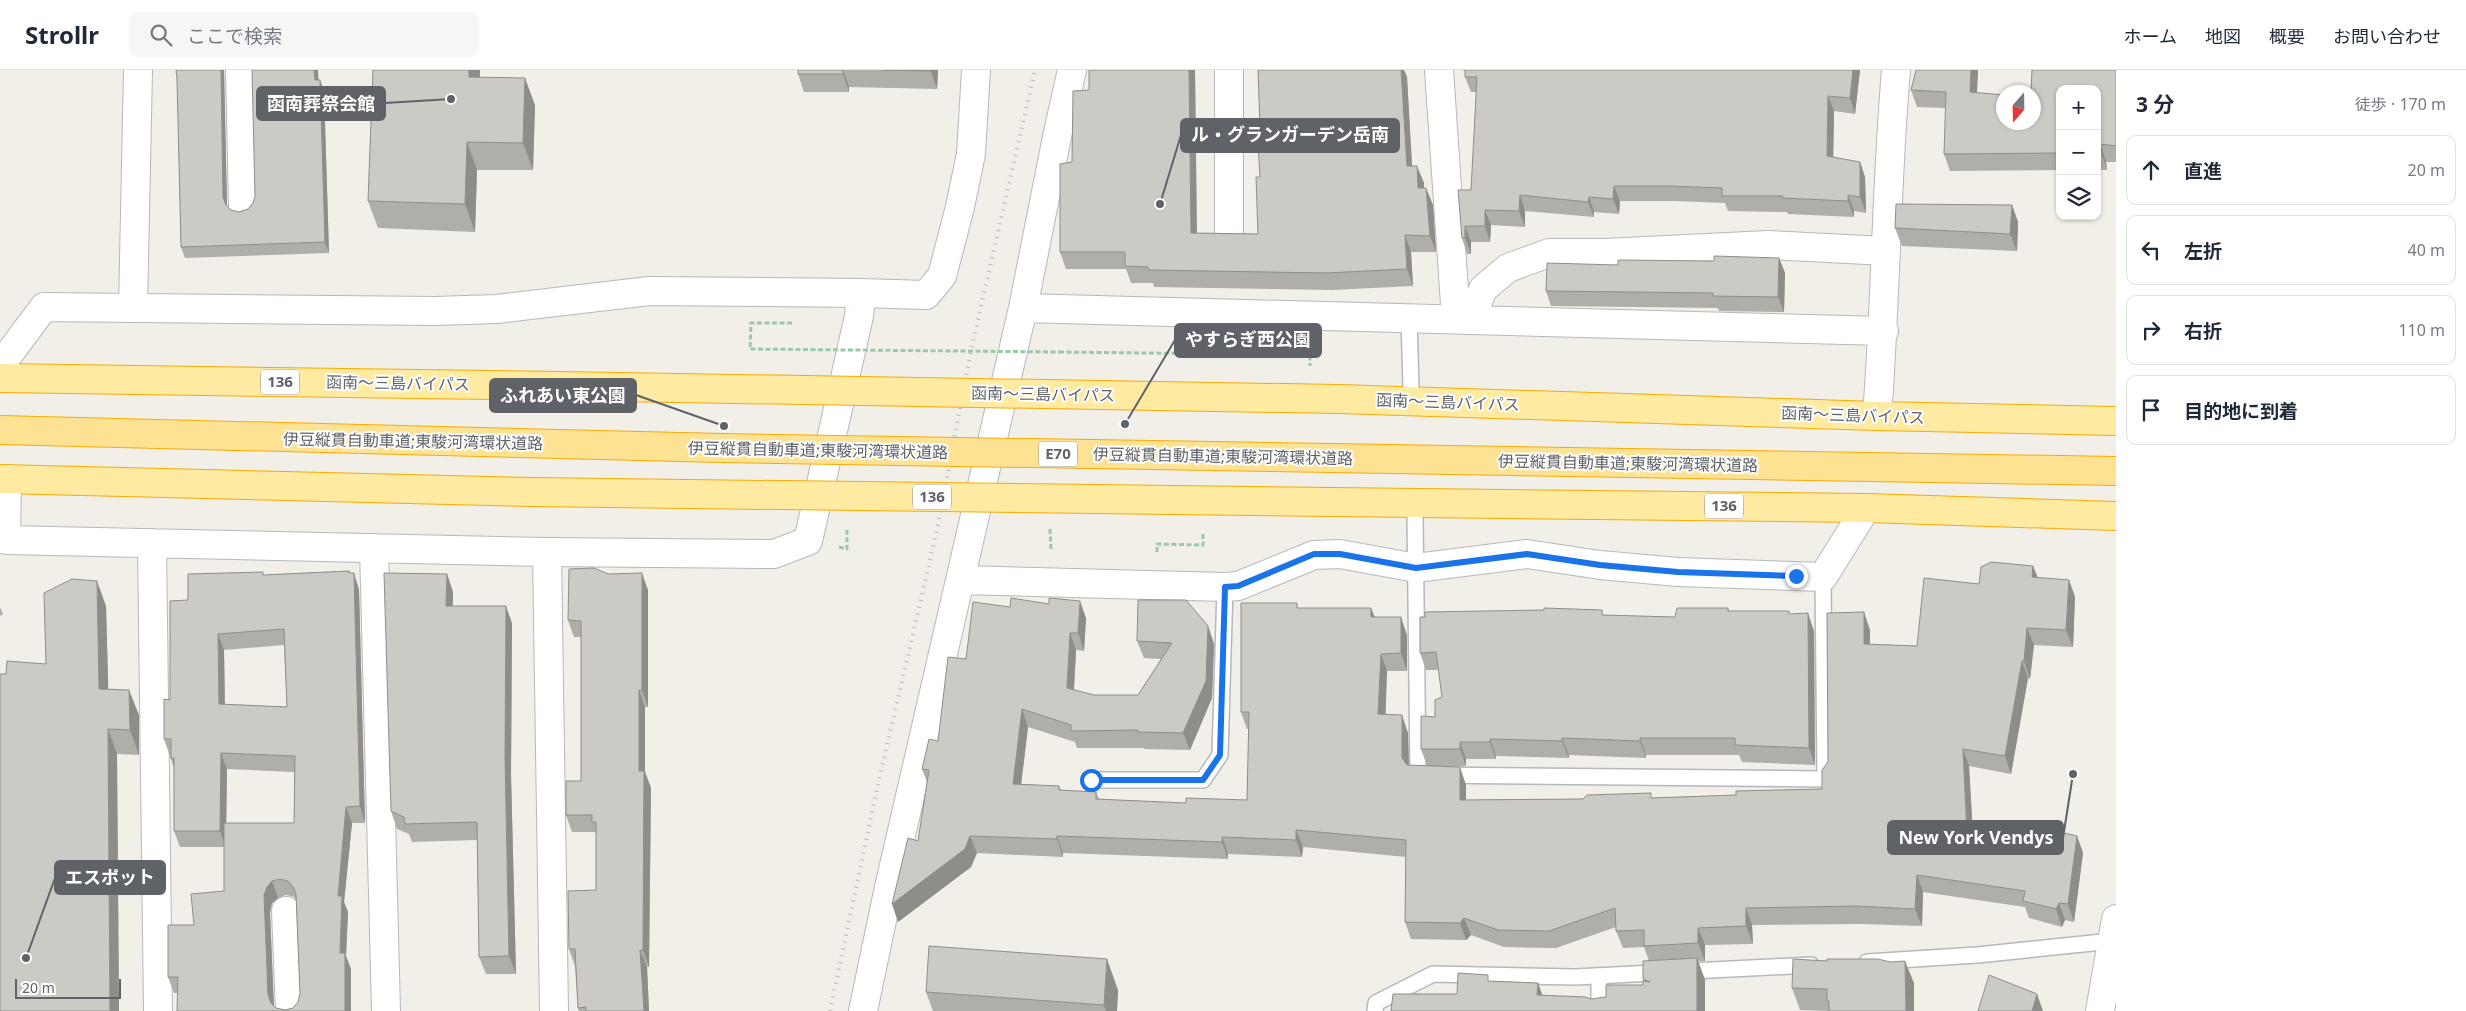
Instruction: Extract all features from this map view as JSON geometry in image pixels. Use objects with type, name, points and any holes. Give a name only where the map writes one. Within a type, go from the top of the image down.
[{"type":"highway","name":"函南～三島バイパス","points":[[0,378],[1339,398],[1877,416],[2116,421]]},
{"type":"highway","name":"伊豆縦貫自動車道;東駿河湾環状道路","points":[[0,430],[721,448],[2116,471]]},
{"type":"highway","name":"136","points":[[4,479],[533,492],[1866,508],[2116,516]]},
{"type":"street","points":[[134,308],[138,70]]},
{"type":"street","points":[[240,70],[243,207]]},
{"type":"street","points":[[0,366],[44,307],[435,311],[497,309],[650,291],[926,295],[942,276],[971,154],[976,70]]},
{"type":"street","points":[[863,1011],[888,887],[1023,308],[1072,70]]},
{"type":"street","points":[[1229,70],[1229,234]]},
{"type":"street","points":[[1439,70],[1463,320]]},
{"type":"street","points":[[1877,416],[1884,331],[1890,138],[1896,70]]},
{"type":"street","points":[[1463,320],[1483,289],[1508,268],[1550,253],[1605,253],[1768,245],[1886,251]]},
{"type":"street","points":[[4,479],[6,540],[547,552],[774,554],[808,541],[859,316],[861,293]]},
{"type":"street","points":[[1023,308],[1884,331]]},
{"type":"street","points":[[961,580],[1225,587],[1238,586],[1314,554],[1340,554],[1416,568],[1527,554],[1600,565],[1678,572],[1823,577],[1866,508]]},
{"type":"street","points":[[152,543],[158,1011]]},
{"type":"street","points":[[374,548],[386,1011]]},
{"type":"street","points":[[547,552],[554,1011]]},
{"type":"street","points":[[286,911],[290,1011]]},
{"type":"street","points":[[2100,1011],[2115,933]]},
{"type":"lane","points":[[1409,318],[1411,388]]},
{"type":"lane","points":[[1416,514],[1418,775],[1825,779],[1823,577]]},
{"type":"lane","points":[[1091,780],[1203,780],[1220,755],[1225,587]]},
{"type":"lane","points":[[1849,963],[1977,955],[2115,933]]},
{"type":"lane","points":[[1375,1011],[1376,1003],[1433,974],[1599,976],[1829,964]]},
{"type":"lane","points":[[1599,976],[1599,1011]]},
{"type":"path","points":[[792,323],[751,323],[750,349],[1236,354]]},
{"type":"path","points":[[847,521],[847,549]]},
{"type":"path","points":[[1050,524],[1050,544]]},
{"type":"building","points":[[176,70],[221,70],[223,197],[226,205],[231,210],[239,212],[248,209],[253,203],[255,196],[252,70],[314,70],[315,80],[320,80],[325,242],[181,247]]},
{"type":"building","points":[[373,70],[469,70],[469,77],[525,78],[523,143],[467,142],[465,204],[368,201]]},
{"type":"building","points":[[798,70],[843,70],[843,74],[798,74]]},
{"type":"building","points":[[882,70],[931,70],[931,71]]},
{"type":"building","points":[[1089,70],[1189,70],[1191,233],[1258,234],[1256,177],[1260,177],[1257,128],[1260,128],[1258,70],[1401,70],[1407,166],[1417,166],[1418,188],[1426,188],[1430,236],[1405,235],[1407,269],[1326,273],[1148,270],[1148,267],[1125,266],[1125,252],[1060,252],[1060,164],[1072,162],[1073,91],[1089,90]]},
{"type":"building","points":[[1465,70],[1853,70],[1850,98],[1828,96],[1827,156],[1860,162],[1860,197],[1848,195],[1848,201],[1782,198],[1783,196],[1722,196],[1722,188],[1669,186],[1614,186],[1613,199],[1589,197],[1588,202],[1520,195],[1519,211],[1485,210],[1485,226],[1465,226],[1465,238],[1462,238],[1458,190],[1471,190],[1477,77],[1465,77]]},
{"type":"building","points":[[1916,70],[1971,70],[1970,92],[1996,94],[1996,130],[2041,130],[2041,85],[2031,85],[2032,70],[2116,70],[2116,146],[2101,144],[2101,85],[2056,85],[2056,153],[1944,154],[1946,92],[1911,90]]},
{"type":"building","points":[[1896,204],[2012,205],[2010,234],[1895,228]]},
{"type":"building","points":[[1714,256],[1779,258],[1778,297],[1713,296],[1713,293],[1546,291],[1547,263],[1618,265],[1618,260],[1714,261]]},
{"type":"building","points":[[1991,562],[2033,566],[2032,577],[2069,580],[2066,630],[2027,628],[2024,661],[2022,661],[2005,756],[1963,749],[1967,834],[2035,846],[2039,827],[2077,836],[2068,904],[2059,903],[2056,909],[2023,901],[2025,891],[1917,875],[1915,909],[1855,906],[1746,908],[1746,926],[1698,928],[1698,943],[1644,946],[1644,930],[1616,931],[1615,908],[1549,931],[1498,930],[1464,918],[1460,923],[1405,922],[1406,840],[1296,830],[1296,840],[1222,837],[1222,842],[1057,836],[1057,839],[970,836],[965,849],[892,904],[908,838],[918,841],[929,770],[922,769],[929,739],[938,741],[948,657],[966,659],[973,602],[1010,607],[1011,598],[1049,604],[1049,598],[1080,601],[1078,633],[1070,633],[1067,688],[1094,695],[1138,695],[1172,643],[1137,641],[1138,600],[1186,600],[1208,626],[1206,681],[1183,733],[1138,732],[1138,730],[1071,731],[1071,725],[1022,709],[1013,784],[1059,786],[1059,790],[1096,792],[1096,799],[1186,803],[1186,798],[1247,800],[1249,712],[1241,712],[1241,603],[1297,603],[1297,608],[1371,608],[1371,617],[1401,617],[1401,653],[1381,654],[1378,714],[1402,715],[1402,758],[1407,765],[1460,767],[1460,800],[1583,799],[1587,795],[1651,793],[1651,798],[1736,795],[1736,791],[1822,789],[1822,770],[1828,762],[1827,613],[1864,612],[1864,644],[1917,646],[1924,578],[1979,584],[1981,567]]},
{"type":"building","points":[[594,568],[608,574],[642,573],[642,690],[639,690],[639,771],[644,771],[643,950],[640,950],[644,1011],[586,1011],[586,1007],[578,1008],[575,949],[569,949],[568,891],[596,890],[596,822],[592,822],[592,815],[566,815],[566,781],[581,781],[581,621],[568,620],[569,569]]},
{"type":"building","points":[[349,571],[349,573],[354,573],[360,806],[346,807],[338,896],[342,896],[340,953],[345,953],[345,1011],[177,1011],[178,977],[168,977],[168,925],[194,925],[191,894],[224,891],[224,823],[294,823],[295,756],[221,753],[220,831],[174,831],[174,758],[171,758],[171,739],[164,739],[164,699],[170,700],[170,601],[188,600],[188,574],[263,572],[263,575]],"holes":[[[284,629],[287,707],[219,704],[218,634]],[[280,879],[288,881],[296,894],[300,994],[298,1002],[293,1008],[285,1010],[276,1008],[271,1003],[268,995],[264,895],[272,881]]]},
{"type":"building","points":[[384,573],[447,574],[446,606],[506,606],[505,758],[509,956],[479,957],[477,822],[405,824],[404,817],[391,811]]},
{"type":"building","points":[[72,579],[97,581],[99,689],[129,690],[130,730],[108,729],[110,1011],[0,1011],[0,674],[6,674],[7,661],[46,664],[44,593]]},
{"type":"building","points":[[1544,608],[1602,610],[1602,615],[1675,617],[1677,608],[1728,608],[1728,611],[1789,611],[1789,614],[1808,613],[1809,748],[1735,745],[1735,738],[1640,738],[1640,741],[1562,738],[1562,741],[1490,739],[1490,742],[1460,742],[1460,749],[1421,749],[1421,716],[1435,717],[1435,700],[1442,697],[1436,652],[1420,653],[1420,617],[1425,617],[1425,612],[1544,610]]},
{"type":"building","points":[[929,946],[1107,959],[1104,1005],[926,992]]},
{"type":"building","points":[[1697,958],[1697,1011],[1391,1011],[1393,994],[1457,994],[1458,973],[1488,975],[1488,981],[1538,983],[1537,995],[1585,997],[1591,999],[1606,997],[1606,985],[1643,985],[1643,981],[1650,982],[1643,979],[1643,961]]},
{"type":"building","points":[[1793,959],[1827,961],[1827,959],[1878,959],[1890,962],[1905,961],[1906,1011],[1829,1011],[1827,989],[1792,988]]},
{"type":"building","points":[[1989,975],[2037,994],[2032,1011],[1978,1011]]},
{"type":"railway","points":[[830,1011],[879,780],[937,530],[971,350],[1035,70]]},
{"type":"place","name":"函南葬祭会館","points":[[451,99]]},
{"type":"place","name":"ル・グランガーデン岳南","points":[[1160,204]]},
{"type":"place","name":"やすらぎ西公園","points":[[1125,424]]},
{"type":"place","name":"ふれあい東公園","points":[[724,426]]},
{"type":"place","name":"New York Vendys","points":[[2073,774]]},
{"type":"place","name":"エスポット","points":[[26,958]]},
{"type":"route","points":[[1091,780],[1203,780],[1220,755],[1225,587],[1238,586],[1314,554],[1340,554],[1416,568],[1527,554],[1600,565],[1678,572],[1796,576]]}]
